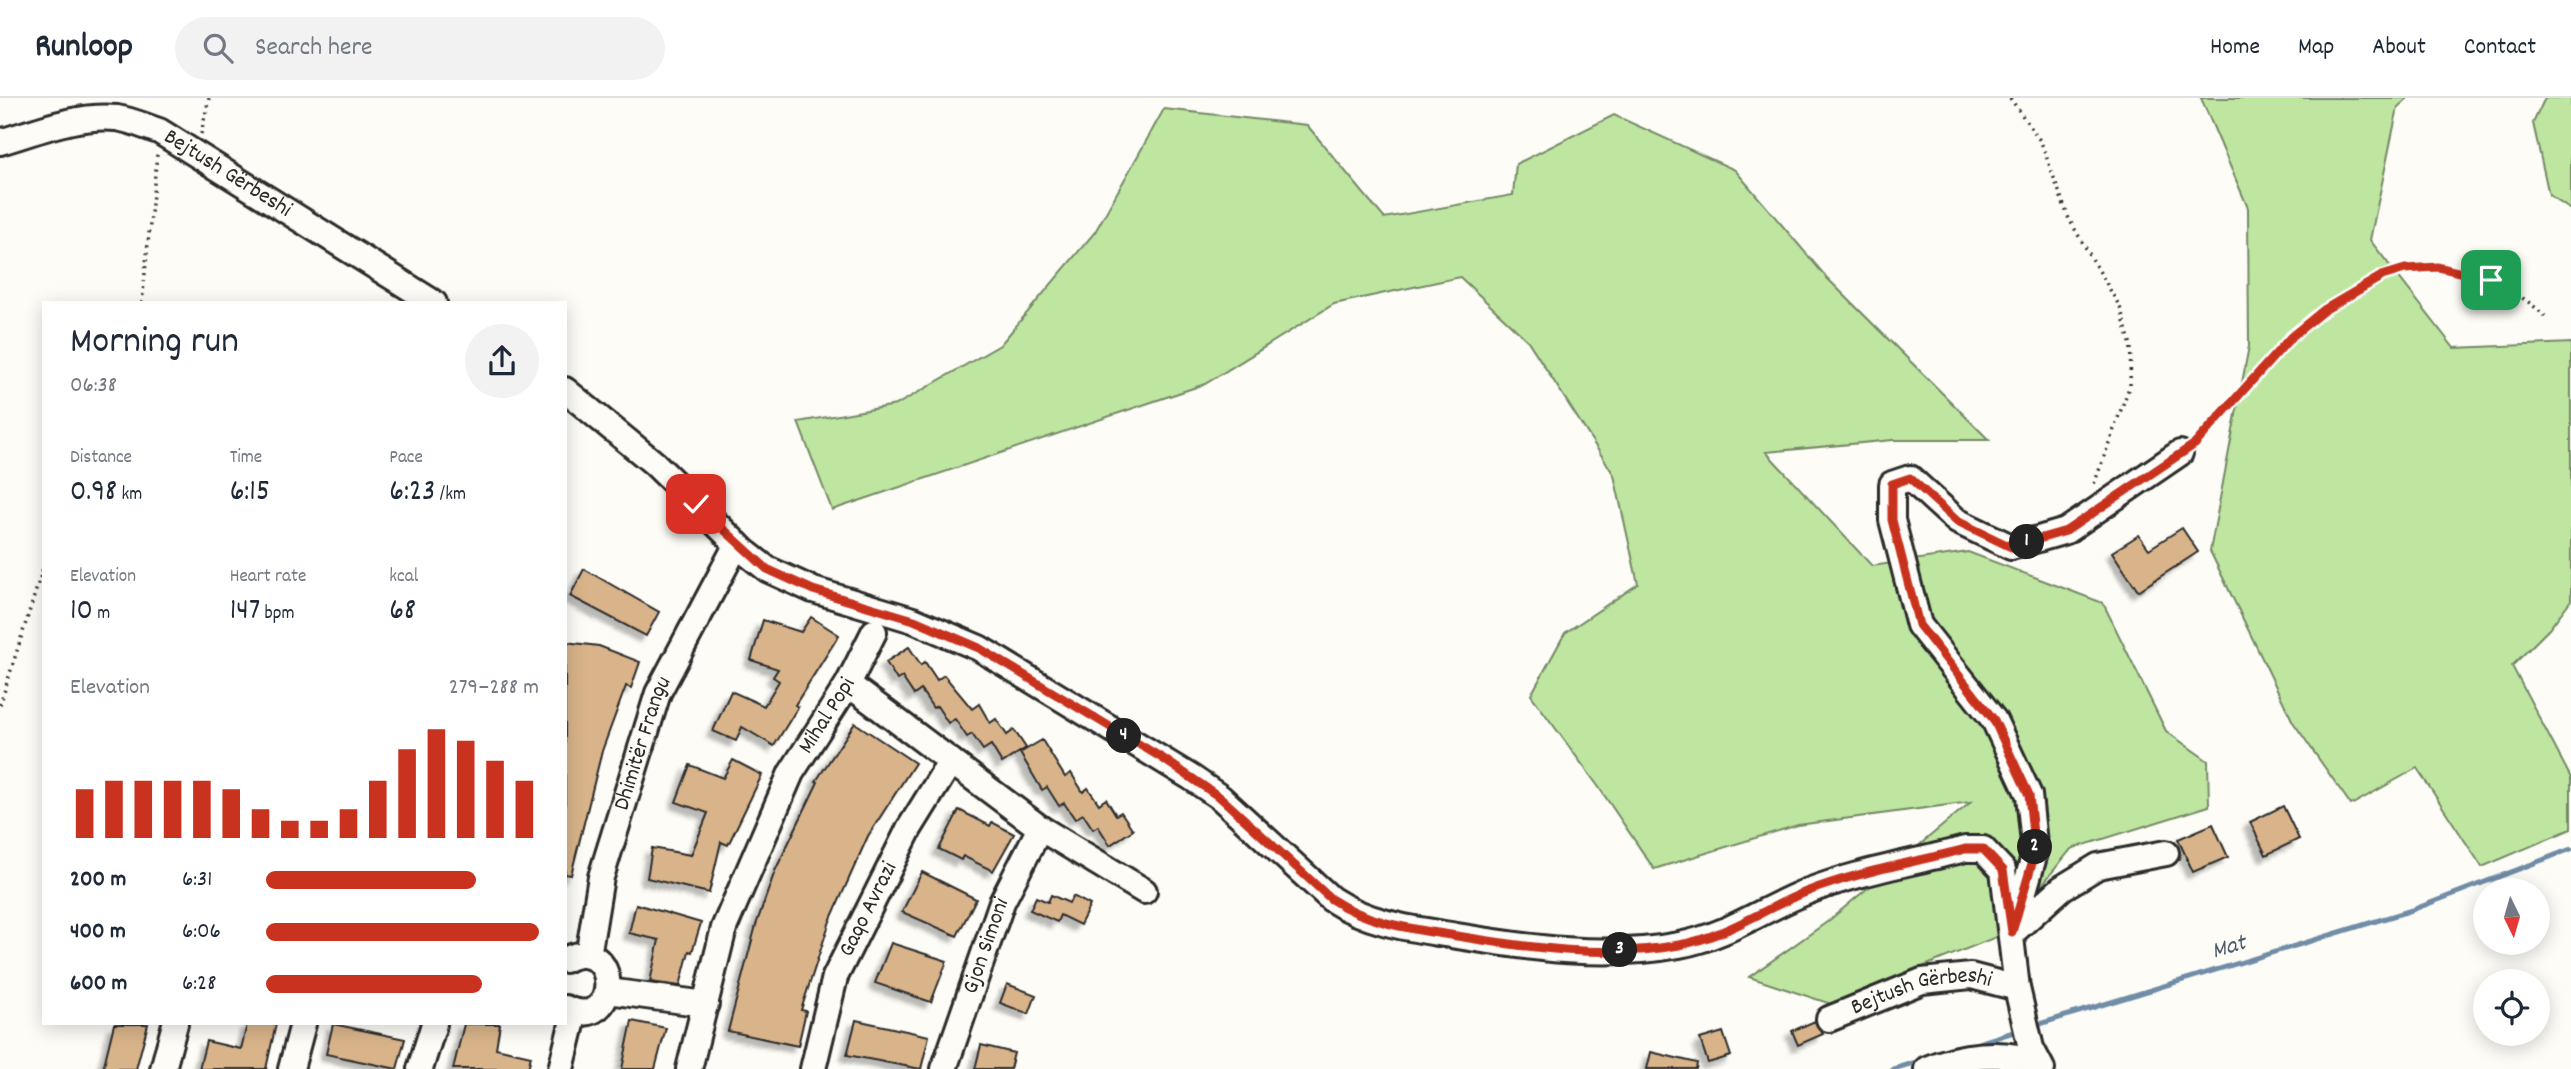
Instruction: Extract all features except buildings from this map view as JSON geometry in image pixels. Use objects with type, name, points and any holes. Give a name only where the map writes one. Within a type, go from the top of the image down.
[{"type":"street","name":"Bejtush Gërbeshi","points":[[0,142],[71,121],[96,118],[120,118],[159,131],[431,301]]},
{"type":"street","name":"Bejtush Gërbeshi","points":[[567,392],[654,463],[737,544],[767,569],[791,581],[914,620],[979,648],[1221,798],[1331,899],[1348,911],[1372,919],[1394,926],[1541,948],[1580,951],[1659,948],[1718,934],[1807,891],[1849,878],[1965,849],[1983,849],[2003,870],[2017,988],[2037,1060]]},
{"type":"street","points":[[2012,932],[2035,853],[2029,795],[1994,720],[1919,625],[1892,520],[1892,484],[1910,478],[1957,521],[2011,547],[2066,531],[2180,453]]},
{"type":"street","name":"Dhimitër Frangu","points":[[608,991],[607,973],[603,966],[576,958],[658,694],[737,544]]},
{"type":"street","points":[[848,684],[874,632]]},
{"type":"street","name":"Mihal Popi","points":[[690,1069],[724,929],[791,773],[848,684],[1040,828],[1144,891]]},
{"type":"street","name":"Gaqo Avrazi","points":[[813,1069],[835,977],[909,828],[951,761]]},
{"type":"street","name":"Gjon Simoni","points":[[944,1069],[1002,902],[1040,828]]},
{"type":"street","points":[[2012,932],[2062,888],[2098,866],[2166,853]]},
{"type":"street","name":"Bejtush Gërbeshi","points":[[1829,1019],[1922,981],[1971,976],[2017,988]]},
{"type":"street","points":[[561,1069],[570,1011],[584,1013],[600,1006],[608,991],[706,1004]]},
{"type":"street","points":[[163,1069],[175,1025]]},
{"type":"street","points":[[291,1069],[303,1025]]},
{"type":"street","points":[[420,1069],[434,1025]]},
{"type":"street","points":[[1927,1069],[1963,1057],[2010,1056],[2037,1060]]},
{"type":"path","points":[[196,154],[209,98]]},
{"type":"path","points":[[2010,98],[2041,142],[2060,200],[2120,307],[2131,346],[2130,385],[2094,479],[2093,513]]},
{"type":"path","points":[[142,301],[159,131]]},
{"type":"path","points":[[2180,453],[2195,444],[2307,323],[2382,276],[2418,267],[2465,272],[2512,290],[2544,316]]},
{"type":"path","points":[[0,705],[42,571]]},
{"type":"green space","points":[[2201,98],[2408,98],[2398,107],[2370,240],[2454,348],[2571,343],[2571,600],[2549,629],[2512,666],[2571,778],[2571,829],[2482,867],[2417,768],[2351,805],[2293,722],[2210,551],[2249,346],[2248,208]]},
{"type":"green space","points":[[2545,98],[2571,98],[2571,210],[2549,195],[2533,123]]},
{"type":"green space","points":[[1164,109],[1307,125],[1384,218],[1513,195],[1516,164],[1614,115],[1735,170],[1827,278],[1989,440],[1893,440],[1766,452],[1872,566],[1968,552],[2103,603],[2166,731],[2208,761],[2209,806],[2071,849],[2001,935],[1831,1004],[1749,977],[1827,922],[1971,802],[1798,825],[1654,869],[1598,786],[1531,695],[1565,633],[1638,584],[1614,475],[1528,341],[1460,277],[1334,304],[1205,384],[832,510],[798,422],[896,405],[1000,345],[1095,232]]},
{"type":"waterway","name":"Mat","points":[[2033,1026],[2412,910],[2571,849]]},
{"type":"waterway","name":"Mat","points":[[1969,1046],[2020,1030]]},
{"type":"waterway","name":"Mat","points":[[1893,1069],[1923,1060]]},
{"type":"route","points":[[696,504],[744,551],[767,569],[833,597],[947,632],[979,648],[1162,758],[1221,798],[1331,899],[1348,911],[1372,919],[1394,926],[1521,946],[1580,951],[1659,948],[1699,941],[1718,934],[1807,891],[1849,878],[1965,849],[1983,849],[1997,860],[2003,870],[2012,932],[2035,853],[2029,795],[1994,720],[1919,625],[1892,520],[1892,484],[1910,478],[1957,521],[2011,547],[2066,531],[2195,444],[2291,337],[2340,300],[2382,276],[2418,267],[2438,267],[2491,280]]}]
